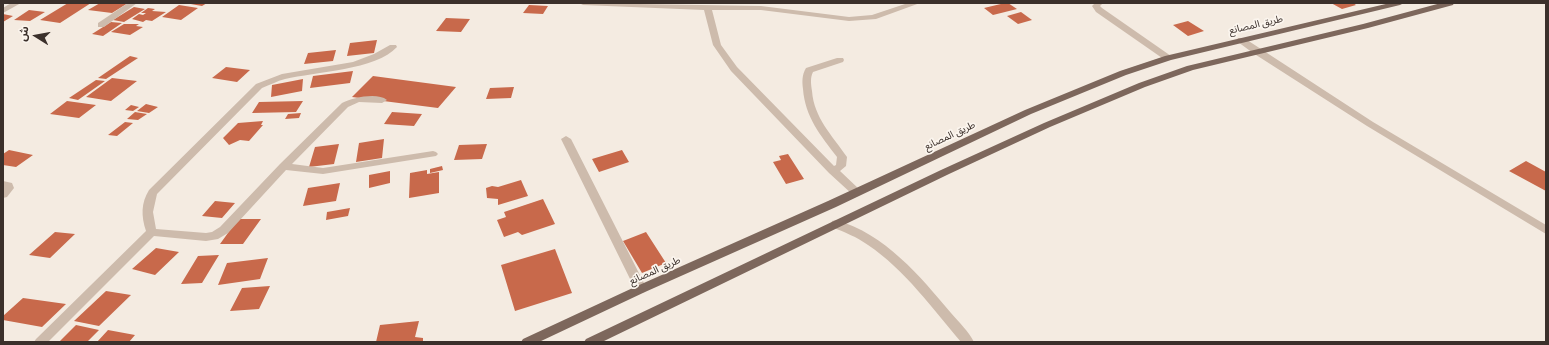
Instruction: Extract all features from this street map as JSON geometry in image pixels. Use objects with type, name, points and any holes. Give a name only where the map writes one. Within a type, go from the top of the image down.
[{"type":"main road","name":"طريق المصانع","points":[[527,342],[1028,112],[1123,73],[1168,58],[1400,3]]},
{"type":"main road","points":[[590,342],[836,224],[1048,125],[1142,85],[1190,68],[1372,24],[1450,3]]},
{"type":"street","points":[[3,11],[17,3]]},
{"type":"street","points":[[101,24],[133,3]]},
{"type":"street","points":[[583,3],[777,9],[849,19],[873,17],[913,4]]},
{"type":"street","points":[[1099,3],[1096,6],[1099,10],[1168,58]]},
{"type":"street","points":[[707,8],[718,45],[734,69],[833,171],[856,192]]},
{"type":"street","points":[[1240,40],[1370,124],[1546,230]]},
{"type":"street","points":[[152,232],[146,210],[147,202],[153,192],[259,86],[282,77],[355,64],[377,56],[393,47]]},
{"type":"street","points":[[833,171],[841,166],[842,157],[814,119],[808,103],[806,81],[807,74],[810,70],[840,60]]},
{"type":"street","points":[[40,342],[152,232],[206,237],[214,236],[224,230],[284,166],[345,105],[361,98],[382,100]]},
{"type":"street","points":[[566,139],[641,289]]},
{"type":"street","points":[[284,166],[323,171],[433,154]]},
{"type":"street","points":[[3,184],[8,185],[10,188],[3,195]]},
{"type":"street","points":[[836,224],[871,241],[891,256],[908,273],[968,342]]},
{"type":"building","points":[[68,3],[91,3],[60,23],[40,20]]},
{"type":"building","points":[[100,3],[128,3],[112,13],[88,10]]},
{"type":"building","points":[[185,3],[207,3],[202,6]]},
{"type":"building","points":[[1008,3],[1017,9],[993,15],[984,8]]},
{"type":"building","points":[[1331,3],[1353,3],[1356,5],[1342,9]]},
{"type":"building","points":[[179,5],[198,8],[181,20],[162,17]]},
{"type":"building","points":[[529,5],[548,6],[543,14],[523,13]]},
{"type":"building","points":[[134,7],[145,9],[124,22],[113,20]]},
{"type":"building","points":[[148,8],[155,9],[152,11],[166,12],[152,21],[146,20],[143,22],[132,19],[139,14],[143,15],[146,13],[141,13]]},
{"type":"building","points":[[29,10],[45,12],[30,21],[14,20]]},
{"type":"building","points":[[1021,12],[1032,20],[1018,24],[1007,16]]},
{"type":"building","points":[[3,14],[13,16],[3,22]]},
{"type":"building","points":[[446,18],[470,19],[461,32],[436,31]]},
{"type":"building","points":[[1188,21],[1204,31],[1188,36],[1173,25]]},
{"type":"building","points":[[111,22],[122,23],[103,36],[92,34]]},
{"type":"building","points":[[124,24],[139,24],[136,26],[143,27],[130,35],[111,32]]},
{"type":"building","points":[[377,40],[374,53],[347,56],[350,43]]},
{"type":"building","points":[[336,50],[333,61],[304,64],[308,53]]},
{"type":"building","points":[[130,56],[138,58],[106,79],[98,78]]},
{"type":"building","points":[[226,67],[250,70],[237,82],[212,78]]},
{"type":"building","points":[[353,71],[350,83],[310,88],[313,76]]},
{"type":"building","points":[[373,76],[456,87],[438,108],[352,97]]},
{"type":"building","points":[[112,78],[137,81],[111,101],[86,97]]},
{"type":"building","points":[[303,79],[302,91],[271,97],[272,85]]},
{"type":"building","points":[[96,80],[105,81],[78,100],[69,98]]},
{"type":"building","points":[[514,87],[511,98],[486,99],[490,88]]},
{"type":"building","points":[[67,101],[96,105],[79,118],[50,114]]},
{"type":"building","points":[[303,101],[296,112],[252,113],[259,102]]},
{"type":"building","points":[[146,104],[158,107],[149,113],[137,111]]},
{"type":"building","points":[[131,105],[139,107],[133,111],[125,110]]},
{"type":"building","points":[[135,112],[147,114],[138,120],[127,119]]},
{"type":"building","points":[[392,112],[422,114],[414,126],[384,124]]},
{"type":"building","points":[[301,113],[299,118],[285,119],[288,114]]},
{"type":"building","points":[[263,121],[261,125],[263,125],[249,141],[240,140],[229,145],[223,138],[238,123]]},
{"type":"building","points":[[125,122],[133,123],[117,136],[108,135]]},
{"type":"building","points":[[384,139],[382,158],[356,162],[359,143]]},
{"type":"building","points":[[339,144],[334,164],[309,167],[315,147]]},
{"type":"building","points":[[487,144],[482,159],[454,160],[459,145]]},
{"type":"building","points":[[9,150],[33,155],[16,167],[3,165],[3,154]]},
{"type":"building","points":[[622,150],[629,162],[599,172],[592,159]]},
{"type":"building","points":[[788,154],[804,179],[786,184],[773,162],[781,160],[779,156]]},
{"type":"building","points":[[1526,161],[1546,172],[1546,191],[1509,171]]},
{"type":"building","points":[[442,166],[443,170],[430,173],[430,169]]},
{"type":"building","points":[[427,170],[427,174],[439,172],[439,193],[409,198],[410,173]]},
{"type":"building","points":[[390,171],[390,183],[369,188],[369,175]]},
{"type":"building","points":[[521,180],[528,196],[498,205],[498,199],[487,198],[486,188],[492,186],[498,187]]},
{"type":"building","points":[[340,183],[336,201],[303,206],[308,188]]},
{"type":"building","points":[[543,199],[555,224],[522,235],[518,232],[504,237],[497,220],[506,217],[504,212]]},
{"type":"building","points":[[215,201],[235,203],[222,218],[202,216]]},
{"type":"building","points":[[350,208],[348,216],[326,220],[327,212]]},
{"type":"building","points":[[238,219],[261,219],[243,244],[220,244]]},
{"type":"building","points":[[55,232],[75,234],[50,258],[29,255]]},
{"type":"building","points":[[646,232],[666,263],[642,273],[623,241]]},
{"type":"building","points":[[156,248],[179,252],[155,275],[132,269]]},
{"type":"building","points":[[555,249],[572,293],[515,311],[501,265]]},
{"type":"building","points":[[219,255],[202,283],[181,284],[198,256]]},
{"type":"building","points":[[268,258],[260,279],[218,285],[227,263]]},
{"type":"building","points":[[270,286],[259,309],[230,311],[242,288]]},
{"type":"building","points":[[106,291],[131,295],[99,326],[74,321]]},
{"type":"building","points":[[23,298],[66,304],[42,327],[3,320],[3,316]]},
{"type":"building","points":[[419,321],[415,337],[423,338],[423,342],[376,342],[380,325]]},
{"type":"building","points":[[76,325],[99,330],[87,342],[59,342]]},
{"type":"building","points":[[108,330],[135,335],[129,342],[97,342]]}]
